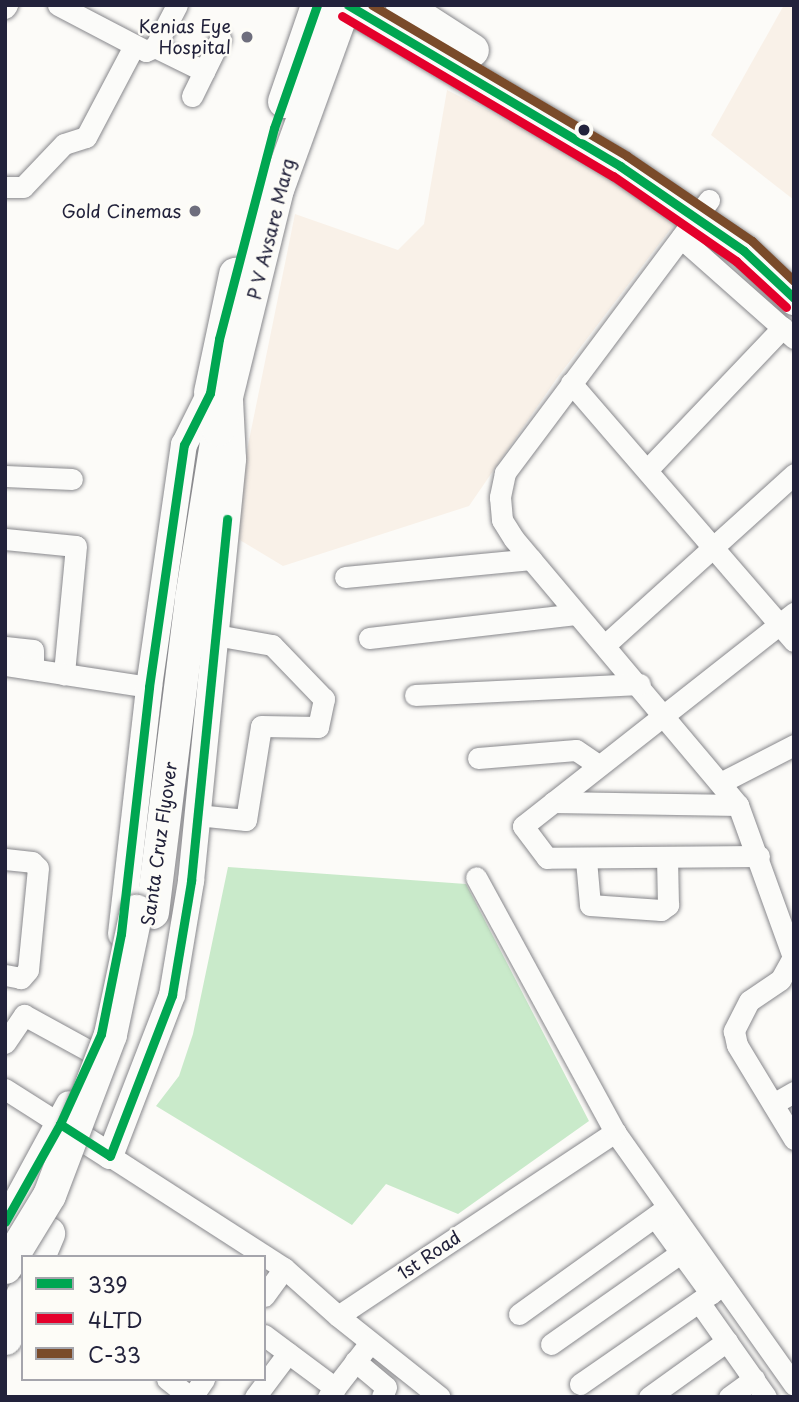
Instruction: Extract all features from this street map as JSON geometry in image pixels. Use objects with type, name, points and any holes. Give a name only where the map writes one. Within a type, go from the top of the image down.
[{"type":"main road","points":[[258,230],[274,128],[317,5]]},
{"type":"main road","points":[[346,5],[442,45],[515,89],[744,251],[790,321]]},
{"type":"main road","name":"P V Avsare Marg","points":[[221,402],[258,230],[277,189],[346,5]]},
{"type":"main road","points":[[402,5],[442,45]]},
{"type":"main road","points":[[696,218],[794,271]]},
{"type":"main road","name":"Santa Cruz Flyover","points":[[39,1255],[128,1019],[221,402]]},
{"type":"main road","points":[[5,1267],[49,1195],[110,1034],[144,911]]},
{"type":"main road","points":[[5,1338],[21,1298]]},
{"type":"street","points":[[58,5],[144,47],[204,71]]},
{"type":"street","points":[[5,187],[23,187],[64,144],[86,137],[144,47],[177,5]]},
{"type":"street","points":[[192,96],[220,39]]},
{"type":"street","points":[[696,218],[505,472],[500,497],[502,520],[576,614],[640,684],[738,805],[759,856],[793,957],[780,980],[749,1001],[734,1031],[737,1045],[794,1139]]},
{"type":"street","points":[[647,470],[790,321]]},
{"type":"street","points":[[571,383],[713,548],[786,618],[794,641]]},
{"type":"street","points":[[110,1156],[172,995],[197,815],[233,459],[221,402]]},
{"type":"street","name":"P V Avsare Marg","points":[[5,1222],[60,1124],[102,1034],[121,934],[149,687],[184,445],[221,402]]},
{"type":"street","points":[[605,645],[794,474]]},
{"type":"street","points":[[5,476],[72,479]]},
{"type":"street","points":[[5,533],[78,536]]},
{"type":"street","points":[[5,538],[76,546],[64,674]]},
{"type":"street","points":[[345,577],[531,559]]},
{"type":"street","points":[[369,638],[576,614]]},
{"type":"street","points":[[759,856],[586,860],[547,858],[523,826],[786,618]]},
{"type":"street","points":[[197,815],[246,820],[261,726],[318,727],[324,699],[272,645],[215,635]]},
{"type":"street","points":[[5,647],[33,649],[33,669]]},
{"type":"street","points":[[5,665],[149,687]]},
{"type":"street","points":[[415,695],[640,684]]},
{"type":"street","points":[[722,782],[794,745]]},
{"type":"street","points":[[478,758],[576,750],[598,765]]},
{"type":"street","points":[[553,802],[738,805]]},
{"type":"street","points":[[586,860],[590,905],[660,910],[668,905],[667,858]]},
{"type":"street","points":[[5,859],[32,862],[38,868],[28,970],[22,978],[5,975]]},
{"type":"street","points":[[476,877],[615,1132],[711,1294],[727,1341],[760,1388],[729,1397]]},
{"type":"street","points":[[5,1043],[24,1016],[93,1053]]},
{"type":"street","points":[[6,1090],[264,1255]]},
{"type":"street","points":[[773,1104],[794,1092]]},
{"type":"street","name":"1st Road","points":[[338,1315],[615,1132]]},
{"type":"street","points":[[662,1212],[682,1252],[711,1294],[794,1385]]},
{"type":"street","points":[[519,1314],[662,1212]]},
{"type":"street","points":[[551,1344],[682,1252]]},
{"type":"street","points":[[266,1256],[284,1268],[369,1344],[440,1397]]},
{"type":"street","points":[[266,1292],[284,1268]]},
{"type":"street","points":[[580,1384],[711,1294]]},
{"type":"street","points":[[266,1336],[331,1392],[369,1344]]},
{"type":"street","points":[[649,1397],[727,1341]]},
{"type":"street","points":[[255,1397],[288,1353]]},
{"type":"street","points":[[355,1361],[385,1386],[382,1397]]},
{"type":"street","points":[[170,1381],[191,1397],[203,1381]]},
{"type":"shaded area","points":[[784,5],[794,5],[794,200],[711,135]]},
{"type":"shaded area","points":[[447,90],[685,210],[557,378],[469,506],[283,566],[230,534],[295,214],[398,250],[424,224]]},
{"type":"green space","points":[[228,867],[466,884],[589,1121],[458,1214],[386,1184],[352,1225],[156,1106],[179,1076],[193,1034]]},
{"type":"transit line","name":"339","points":[[5,1222],[60,1124],[101,1034],[121,934],[149,687],[184,445],[210,393],[219,339],[274,128],[317,5]]},
{"type":"transit line","name":"339","points":[[348,5],[620,166],[744,251],[794,298]]},
{"type":"transit line","name":"C-33","points":[[372,5],[627,156],[752,241],[794,281]]},
{"type":"transit line","name":"4LTD","points":[[342,16],[613,176],[736,261],[786,307]]},
{"type":"transit line","name":"339","points":[[60,1124],[110,1156],[172,995],[191,881],[227,519]]},
{"type":"place","name":"Kenias Eye Hospital","points":[[247,37]]},
{"type":"place","name":"Gold Cinemas","points":[[195,211]]}]
